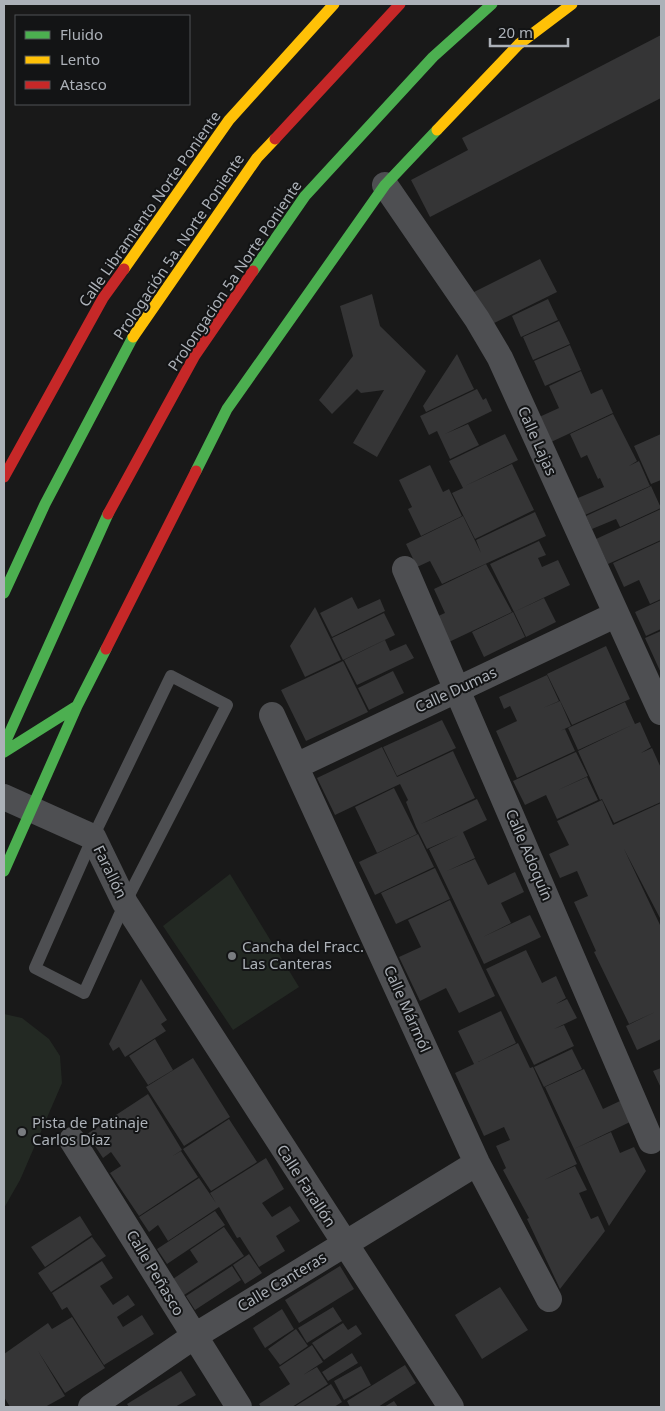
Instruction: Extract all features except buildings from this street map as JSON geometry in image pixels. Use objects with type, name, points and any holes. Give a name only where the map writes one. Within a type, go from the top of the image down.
[{"type":"main road","name":"Calle Libramiento Norte Poniente","points":[[4,478],[109,290],[229,120],[334,4]]},
{"type":"main road","name":"Prologación 5a. Norte Poniente","points":[[4,593],[45,504],[136,332],[257,158],[400,4]]},
{"type":"main road","name":"Prolongacion 5a Norte Poniente","points":[[4,745],[103,524],[194,357],[305,196],[433,57],[492,4]]},
{"type":"main road","points":[[4,871],[77,706],[227,409],[385,185],[519,44],[572,4]]},
{"type":"main road","points":[[4,752],[77,706]]},
{"type":"street","name":"Calle Lajas","points":[[385,185],[477,319],[500,358],[615,615],[661,712]]},
{"type":"street","name":"Calle Adoquín","points":[[405,569],[652,1141]]},
{"type":"street","name":"Calle Dumas","points":[[296,766],[615,615]]},
{"type":"street","name":"Calle Mármól","points":[[272,715],[477,1163],[549,1299]]},
{"type":"street","name":"Farallón","points":[[4,798],[93,837],[125,903],[163,963]]},
{"type":"street","name":"Calle Farallón","points":[[163,963],[451,1407]]},
{"type":"street","name":"Calle Peñasco","points":[[72,1140],[152,1265],[193,1337],[239,1407]]},
{"type":"street","name":"Calle Canteras","points":[[91,1407],[193,1337],[477,1163]]},
{"type":"lane","points":[[171,676],[227,704],[125,903],[84,994],[34,968],[93,837],[171,676]]},
{"type":"shaded area","name":"Cancha del Fracc. Las Canteras","points":[[230,874],[299,987],[233,1030],[163,926]]},
{"type":"shaded area","name":"Pista de Patinaje Carlos Díaz","points":[[4,1014],[22,1018],[49,1039],[60,1056],[62,1083],[20,1180],[4,1208]]},
{"type":"traffic: fast","points":[[253,271],[305,196],[433,57],[492,4]]},
{"type":"traffic: fast","points":[[196,471],[227,409],[385,185],[437,130]]},
{"type":"traffic: fast","points":[[4,593],[45,504],[133,337]]},
{"type":"traffic: fast","points":[[4,745],[108,514]]},
{"type":"traffic: fast","points":[[4,871],[77,706],[106,649]]},
{"type":"traffic: fast","points":[[4,752],[77,706]]},
{"type":"traffic: slow","points":[[124,269],[229,120],[334,4]]},
{"type":"traffic: slow","points":[[437,130],[519,44],[572,4]]},
{"type":"traffic: slow","points":[[133,337],[257,158],[275,139]]},
{"type":"traffic: jam","points":[[275,139],[400,4]]},
{"type":"traffic: jam","points":[[4,477],[103,298],[124,269]]},
{"type":"traffic: jam","points":[[108,514],[194,357],[253,271]]},
{"type":"traffic: jam","points":[[106,649],[196,471]]},
{"type":"place","name":"Cancha del Fracc. Las Canteras","points":[[232,956]]},
{"type":"place","name":"Pista de Patinaje Carlos Díaz","points":[[22,1132]]}]
